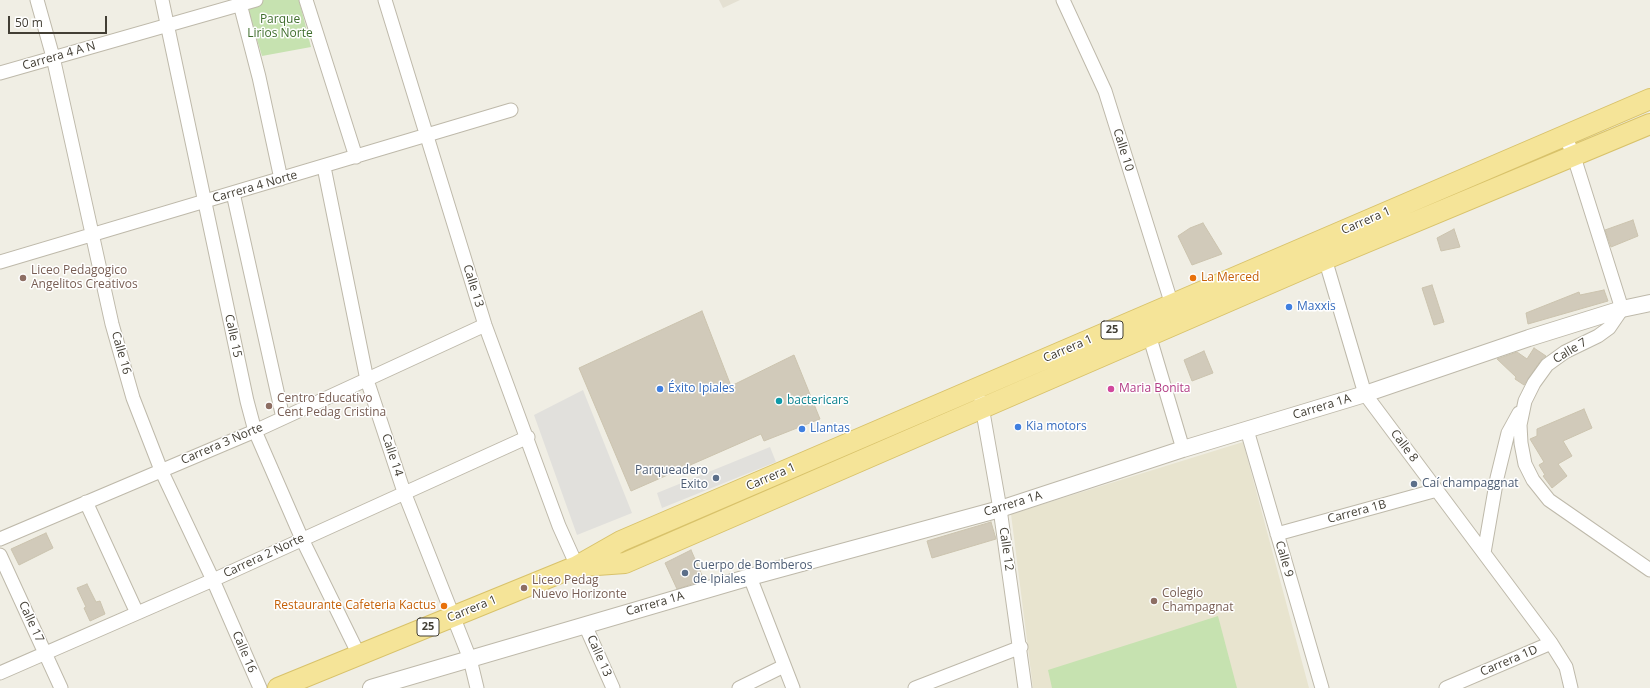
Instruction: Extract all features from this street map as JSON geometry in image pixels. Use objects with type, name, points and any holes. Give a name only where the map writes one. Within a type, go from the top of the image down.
[{"type":"main road","name":"Carrera 1","points":[[578,566],[625,562],[1149,336],[1322,251],[1565,135],[1650,99]]},
{"type":"main road","name":"Carrera 1","points":[[278,688],[578,566],[621,541],[1142,317],[1574,157],[1650,124]]},
{"type":"main road","points":[[718,500],[726,519]]},
{"type":"street","name":"Calle 16","points":[[37,0],[53,57],[112,324],[133,398],[161,470],[213,580],[260,688]]},
{"type":"street","name":"Calle 15","points":[[162,0],[247,401],[255,431],[302,539],[358,655]]},
{"type":"street","name":"Carrera 4 A N","points":[[0,73],[168,25],[239,2],[256,0]]},
{"type":"street","points":[[306,0],[356,157]]},
{"type":"street","name":"Calle 13","points":[[385,0],[485,325],[528,437],[559,526],[578,566]]},
{"type":"street","name":"Calle 10","points":[[1063,0],[1105,91],[1172,305]]},
{"type":"street","points":[[239,2],[259,77],[282,179]]},
{"type":"street","name":"Carrera 4 Norte","points":[[0,262],[324,167],[511,110]]},
{"type":"street","points":[[1565,135],[1574,157],[1622,309]]},
{"type":"street","name":"Calle 14","points":[[324,167],[367,380],[404,492],[470,659],[477,688]]},
{"type":"street","points":[[233,193],[283,418]]},
{"type":"street","name":"Calle 8","points":[[1322,251],[1365,394],[1551,643],[1566,667],[1571,688]]},
{"type":"street","name":"Carrera 1A","points":[[371,688],[585,624],[750,577],[1000,509],[1183,449],[1365,394],[1529,338],[1622,309],[1650,303]]},
{"type":"street","name":"Calle 7","points":[[1622,309],[1609,328],[1598,336],[1565,352],[1548,366],[1534,383],[1525,400],[1520,425],[1521,444],[1525,464],[1533,480],[1549,500],[1650,570]]},
{"type":"street","points":[[1142,317],[1183,449]]},
{"type":"street","name":"Carrera 3 Norte","points":[[0,539],[255,431],[485,325]]},
{"type":"street","name":"Calle 12","points":[[977,388],[983,408],[1000,509],[1025,688]]},
{"type":"street","points":[[1484,553],[1497,478],[1508,433],[1525,400]]},
{"type":"street","name":"Calle 9","points":[[1246,430],[1322,688]]},
{"type":"street","name":"Carrera 2 Norte","points":[[0,673],[213,580],[528,437]]},
{"type":"street","name":"Carrera 1B","points":[[1276,534],[1437,490]]},
{"type":"street","points":[[86,502],[137,612]]},
{"type":"street","name":"Calle 17","points":[[0,555],[61,688]]},
{"type":"street","points":[[750,577],[793,688]]},
{"type":"street","name":"Calle 13","points":[[585,624],[613,688]]},
{"type":"street","name":"Carrera 1D","points":[[1446,688],[1551,643]]},
{"type":"street","points":[[915,688],[942,683],[1020,647]]},
{"type":"street","points":[[739,688],[784,666]]},
{"type":"shaded area","points":[[719,0],[740,0],[723,8]]},
{"type":"shaded area","points":[[583,390],[632,513],[577,535],[534,415]]},
{"type":"shaded area","name":"Colegio Champagnat","points":[[1243,442],[1309,688],[1033,688],[1011,514]]},
{"type":"shaded area","name":"Parqueadero Exito","points":[[770,447],[776,462],[662,508],[657,493]]},
{"type":"green space","name":"Parque Lirios Norte","points":[[245,0],[299,0],[311,47],[262,56]]},
{"type":"green space","points":[[1218,616],[1237,688],[1052,688],[1048,670]]},
{"type":"building","points":[[1633,220],[1638,236],[1611,247],[1605,230]]},
{"type":"building","points":[[1203,223],[1222,254],[1192,265],[1178,236],[1190,228]]},
{"type":"building","points":[[1454,229],[1460,247],[1441,251],[1437,238]]},
{"type":"building","points":[[1432,285],[1444,322],[1434,325],[1422,288]]},
{"type":"building","points":[[1604,290],[1608,301],[1528,324],[1526,313],[1579,292],[1580,295]]},
{"type":"building","name":"Éxito Ipiales","points":[[702,311],[731,386],[794,355],[820,419],[764,441],[761,434],[631,491],[579,368]]},
{"type":"building","points":[[1534,348],[1546,356],[1541,360],[1524,385],[1515,379],[1516,377],[1497,359],[1517,352],[1527,359]]},
{"type":"building","points":[[1204,351],[1213,373],[1192,381],[1184,360]]},
{"type":"building","points":[[1584,409],[1592,428],[1563,441],[1572,456],[1558,464],[1567,476],[1552,488],[1543,476],[1545,475],[1539,465],[1544,462],[1530,439],[1537,436],[1537,429]]},
{"type":"building","points":[[991,522],[996,539],[932,558],[927,541]]},
{"type":"building","points":[[46,533],[53,548],[19,565],[11,549]]},
{"type":"building","name":"Cuerpo de Bomberos de Ipiales","points":[[691,550],[704,580],[677,589],[665,563]]},
{"type":"building","points":[[87,584],[96,602],[100,601],[105,614],[90,621],[84,608],[86,607],[77,588]]},
{"type":"place","name":"Liceo Pedagogico Angelitos Creativos","points":[[23,278]]},
{"type":"place","name":"La Merced","points":[[1193,278]]},
{"type":"place","name":"Maxxis","points":[[1289,307]]},
{"type":"place","name":"Éxito Ipiales","points":[[660,389]]},
{"type":"place","name":"Maria Bonita","points":[[1111,389]]},
{"type":"place","name":"bactericars","points":[[779,401]]},
{"type":"place","name":"Centro Educativo Cent Pedag Cristina","points":[[269,406]]},
{"type":"place","name":"Kia motors","points":[[1018,427]]},
{"type":"place","name":"Llantas","points":[[802,429]]},
{"type":"place","name":"Parqueadero Exito","points":[[716,478]]},
{"type":"place","name":"Caí champaggnat","points":[[1414,484]]},
{"type":"place","name":"Cuerpo de Bomberos de Ipiales","points":[[685,573]]},
{"type":"place","name":"Liceo Pedag Nuevo Horizonte","points":[[524,588]]},
{"type":"place","name":"Colegio Champagnat","points":[[1154,601]]},
{"type":"place","name":"Restaurante Cafeteria Kactus","points":[[444,606]]}]
